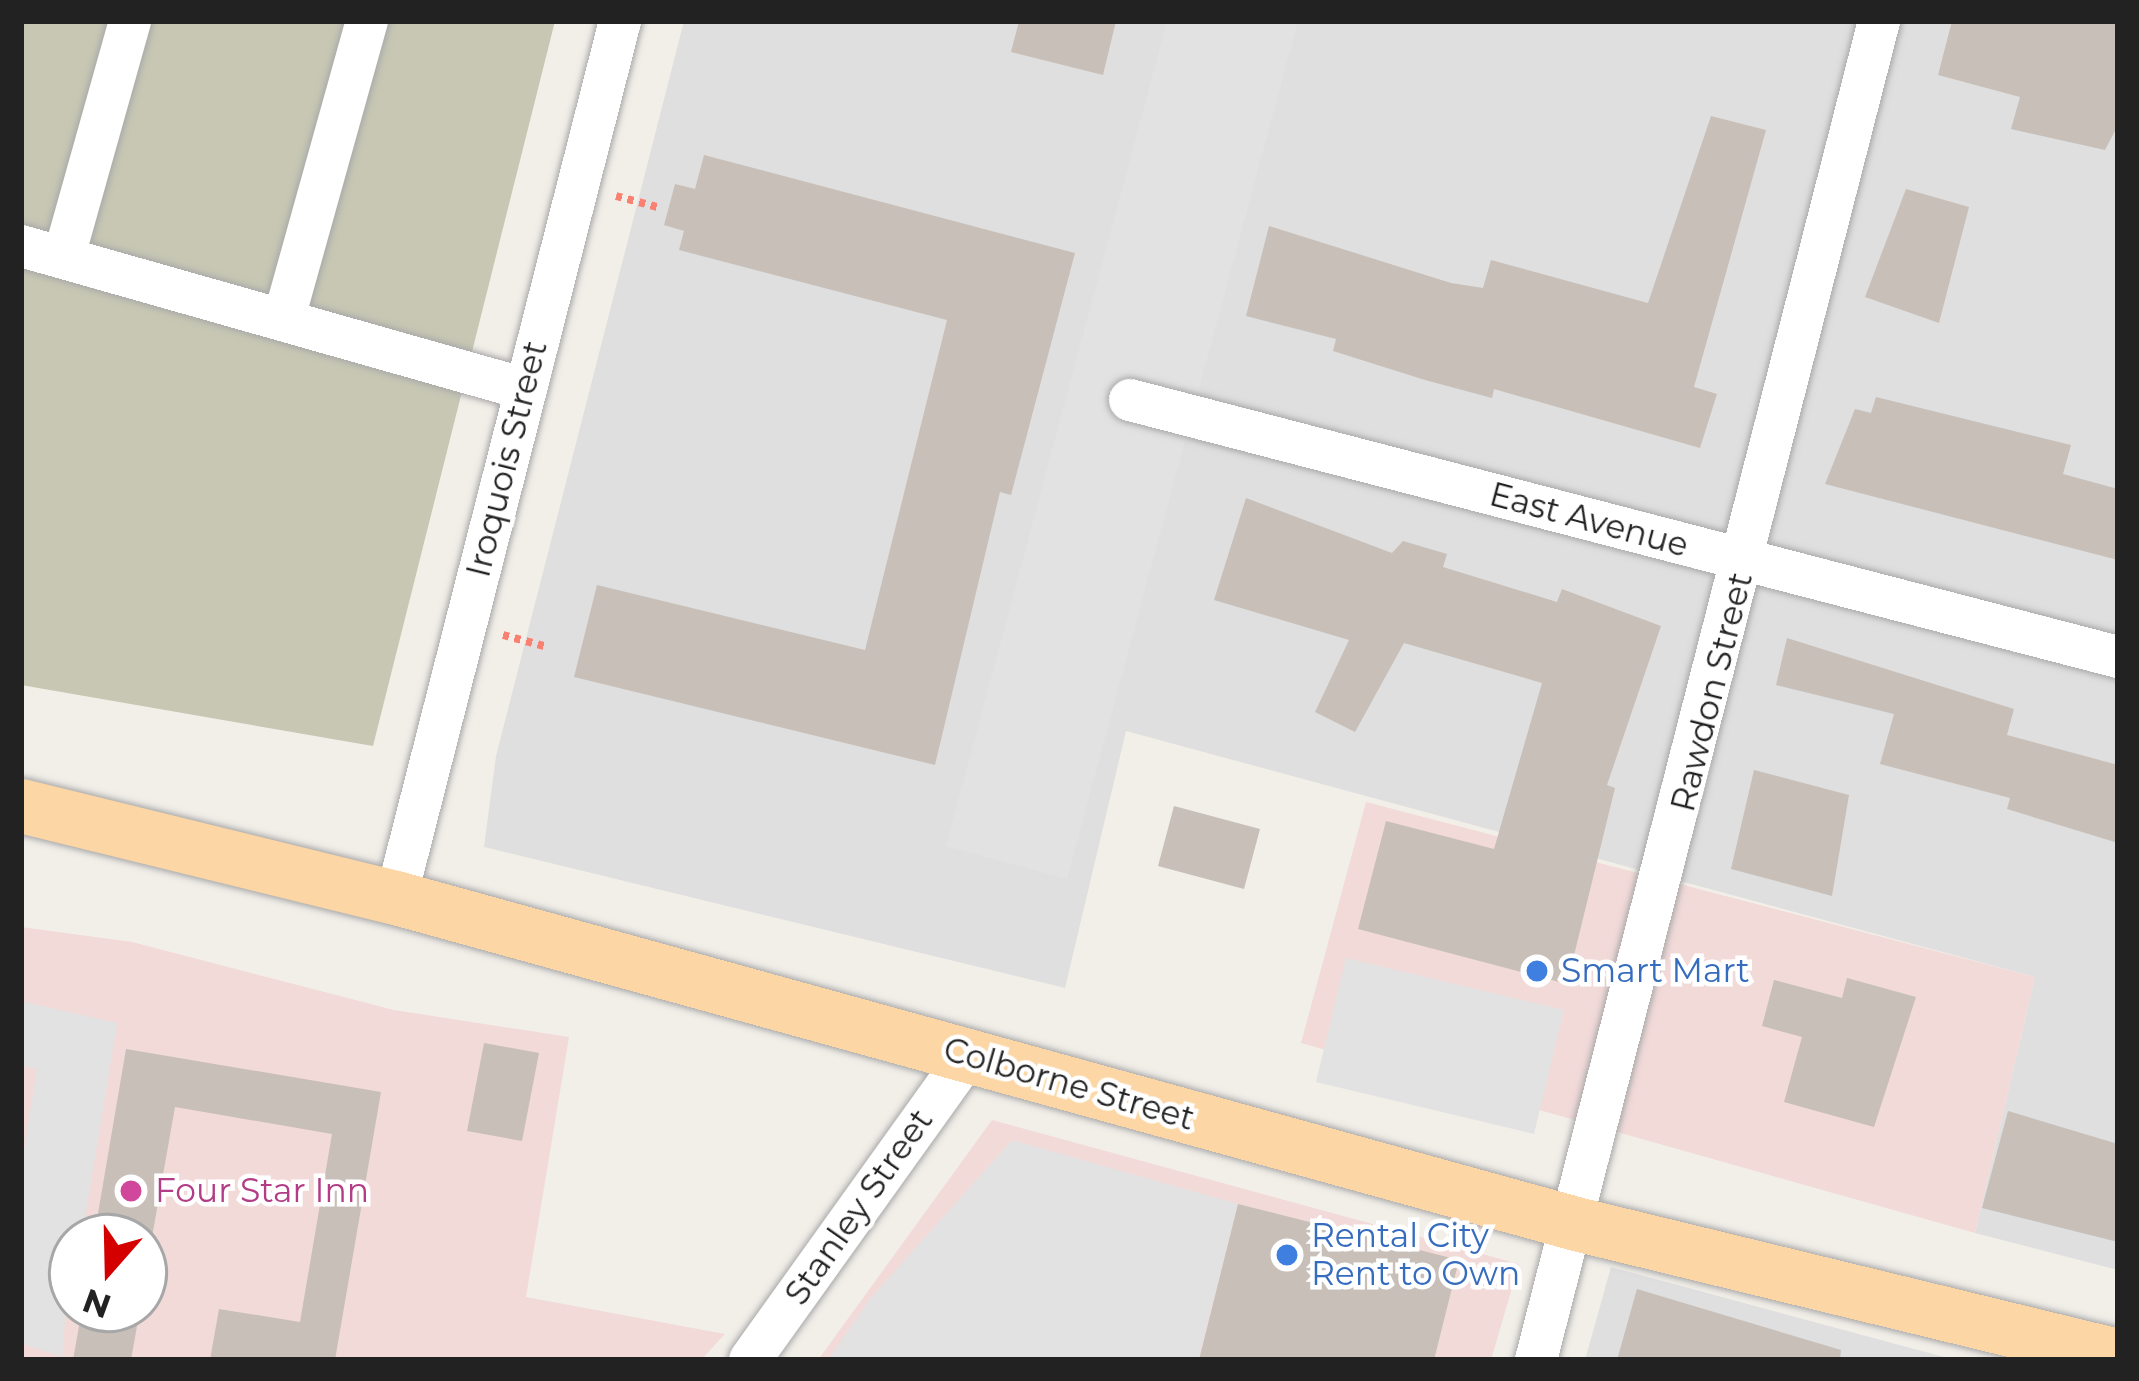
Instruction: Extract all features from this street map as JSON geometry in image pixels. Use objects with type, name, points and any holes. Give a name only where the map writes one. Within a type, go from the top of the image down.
[{"type":"main road","name":"Colborne Street","points":[[21,806],[396,898],[1576,1224],[2118,1356]]},
{"type":"street","points":[[284,318],[367,21]]},
{"type":"street","name":"Iroquois Street","points":[[396,898],[620,21]]},
{"type":"street","name":"Rawdon Street","points":[[1536,1360],[1576,1224],[1880,21]]},
{"type":"street","points":[[64,256],[117,24]]},
{"type":"street","points":[[21,246],[525,389]]},
{"type":"street","name":"East Avenue","points":[[1130,400],[2118,657]]},
{"type":"street","name":"Stanley Street","points":[[751,1360],[968,1054]]},
{"type":"shaded area","points":[[21,21],[555,21],[373,746],[21,685]]},
{"type":"shaded area","points":[[684,21],[2118,21],[2118,1270],[1975,1233],[2035,977],[1126,731],[1065,988],[484,847],[496,756]]},
{"type":"shaded area","points":[[1167,21],[1298,21],[1067,879],[946,846]]},
{"type":"shaded area","points":[[1366,802],[2035,977],[1975,1233],[1301,1043]]},
{"type":"shaded area","points":[[21,927],[132,942],[394,1010],[569,1037],[526,1297],[725,1334],[701,1360],[21,1360]]},
{"type":"shaded area","points":[[1346,958],[1564,1010],[1534,1134],[1316,1082]]},
{"type":"shaded area","points":[[21,1001],[117,1023],[86,1213],[48,1213],[48,1333],[64,1333],[62,1357],[21,1343],[21,1169],[37,1069],[21,1066]]},
{"type":"shaded area","points":[[992,1120],[1519,1264],[1491,1360],[818,1360]]},
{"type":"shaded area","points":[[1012,1140],[1238,1204],[1198,1360],[828,1360],[869,1300]]},
{"type":"shaded area","points":[[1611,1267],[1955,1360],[1585,1360]]},
{"type":"building","points":[[1019,21],[1116,21],[1103,75],[1011,52]]},
{"type":"building","points":[[1952,21],[2118,21],[2118,125],[2105,150],[2011,129],[2020,97],[1938,75]]},
{"type":"building","points":[[1711,116],[1766,130],[1694,387],[1717,394],[1700,448],[1494,389],[1492,398],[1425,380],[1333,351],[1336,339],[1246,316],[1269,226],[1451,283],[1483,288],[1491,260],[1648,303]]},
{"type":"building","points":[[704,155],[1075,253],[1011,495],[1000,492],[935,765],[574,677],[597,585],[865,650],[947,320],[679,250],[684,231],[664,225],[675,184],[695,189]]},
{"type":"building","points":[[1906,189],[1969,207],[1939,323],[1865,297]]},
{"type":"building","points":[[1876,397],[2071,445],[2063,474],[2118,489],[2118,560],[1825,484],[1855,409],[1871,413]]},
{"type":"building","points":[[1246,498],[1392,553],[1403,541],[1447,554],[1443,567],[1557,602],[1562,589],[1661,626],[1607,785],[1615,788],[1567,984],[1358,929],[1386,821],[1494,849],[1542,683],[1404,643],[1355,732],[1315,712],[1349,640],[1214,600]]},
{"type":"building","points":[[1787,638],[2014,709],[2007,735],[2118,765],[2118,843],[2007,809],[2010,798],[1880,764],[1894,714],[1776,685]]},
{"type":"building","points":[[1754,770],[1849,795],[1832,896],[1731,869]]},
{"type":"building","points":[[1174,806],[1260,829],[1244,889],[1158,866]]},
{"type":"building","points":[[1847,978],[1916,997],[1874,1127],[1784,1102],[1802,1037],[1762,1026],[1774,980],[1842,998]]},
{"type":"building","points":[[484,1043],[539,1053],[522,1141],[467,1131]]},
{"type":"building","name":"Four Star Inn","points":[[126,1049],[381,1092],[335,1360],[210,1360],[219,1309],[300,1322],[332,1134],[175,1107],[156,1213],[98,1213]]},
{"type":"building","points":[[2008,1111],[2118,1144],[2118,1242],[1982,1208]]},
{"type":"building","points":[[1238,1204],[1459,1260],[1434,1360],[1199,1360]]},
{"type":"building","points":[[1637,1289],[1841,1350],[1840,1360],[1617,1360]]},
{"type":"building","points":[[78,1333],[136,1333],[131,1360],[73,1360]]},
{"type":"place","name":"Smart Mart","points":[[1537,971]]},
{"type":"place","name":"Four Star Inn","points":[[131,1191]]},
{"type":"place","name":"Rental City Rent to Own","points":[[1287,1255]]}]
